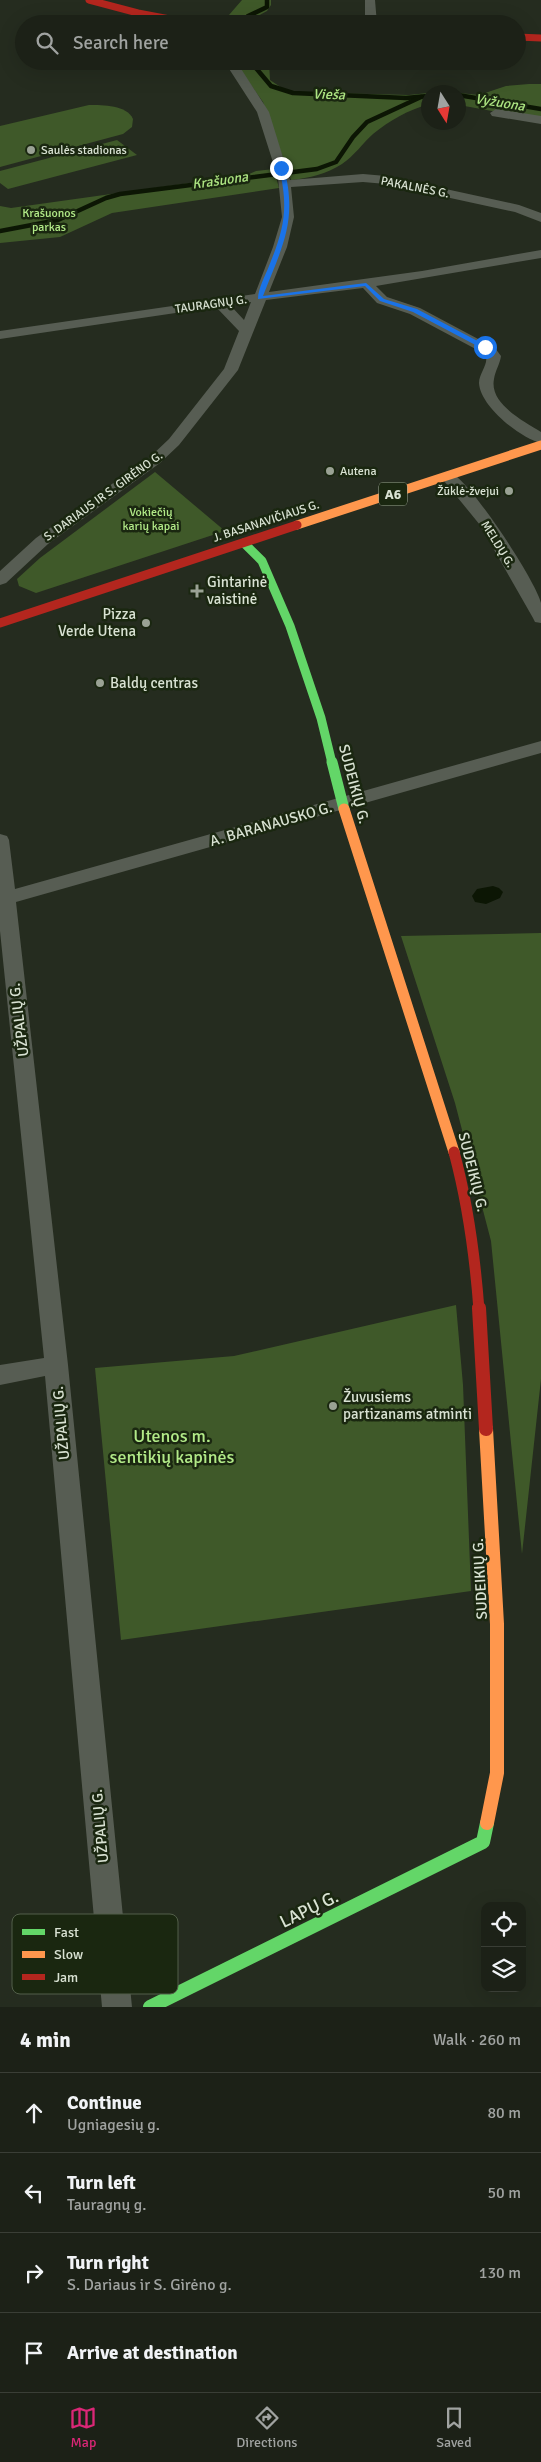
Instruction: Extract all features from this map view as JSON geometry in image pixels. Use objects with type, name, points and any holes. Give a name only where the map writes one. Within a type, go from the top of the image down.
[{"type":"street","points":[[89,0],[144,15]]},
{"type":"street","points":[[370,0],[371,15]]},
{"type":"street","points":[[526,37],[541,38]]},
{"type":"street","name":"S. DARIAUS IR S. GIRĖNO G.","points":[[0,580],[42,541],[156,460],[174,442],[231,370],[280,247],[288,217],[284,177],[264,112],[236,70]]},
{"type":"street","points":[[496,113],[541,120]]},
{"type":"street","name":"PAKALNĖS G.","points":[[284,177],[386,180],[519,209],[541,218]]},
{"type":"street","name":"TAURAGNŲ G.","points":[[0,336],[479,267],[541,254]]},
{"type":"street","points":[[366,284],[382,300],[415,310],[490,351],[494,356],[494,361],[486,381],[486,387],[495,404],[502,412],[541,439]]},
{"type":"street","points":[[220,303],[246,330]]},
{"type":"street","name":"J. BASANAVIČIAUS G.","points":[[0,623],[541,445]]},
{"type":"street","name":"MELDŲ G.","points":[[448,476],[459,486],[494,534],[541,618]]},
{"type":"street","name":"SUDEIKIŲ G.","points":[[244,543],[262,561],[290,626],[321,718],[342,804],[440,1104],[462,1181],[475,1250],[498,1624],[497,1773],[483,1842]]},
{"type":"street","name":"A. BARANAUSKO G.","points":[[2,900],[541,747]]},
{"type":"street","name":"UŽPALIŲ G.","points":[[0,840],[2,900],[27,1085],[56,1365],[108,1914]]},
{"type":"street","points":[[0,1375],[56,1365]]},
{"type":"street","name":"LAPŲ G.","points":[[178,1993],[483,1842]]},
{"type":"street","name":"UŽPALIŲ G.","points":[[116,1994],[117,2007]]},
{"type":"street","name":"LAPŲ G.","points":[[150,2007],[176,1994]]},
{"type":"green space","points":[[242,0],[271,0],[271,5],[267,11],[260,15],[229,15]]},
{"type":"green space","points":[[240,70],[269,70],[270,80],[288,92],[421,94],[421,107],[399,116],[373,134],[346,161],[318,175],[291,180],[263,102]]},
{"type":"green space","points":[[541,84],[541,120],[466,106],[466,94],[479,95],[506,86]]},
{"type":"green space","name":"Saulės stadionas","points":[[89,105],[114,107],[126,111],[133,119],[132,127],[123,134],[0,167],[0,126]]},
{"type":"green space","points":[[117,140],[137,155],[8,189],[0,183],[0,171]]},
{"type":"green space","name":"Krašuonos parkas","points":[[274,169],[279,188],[112,213],[60,237],[0,243],[0,206],[11,208],[247,175],[256,171]]},
{"type":"green space","name":"Vokiečių karių kapai","points":[[155,472],[225,531],[36,593],[19,586],[17,579],[40,558]]},
{"type":"green space","points":[[541,933],[541,1379],[522,1554],[491,1241],[455,1103],[401,936]]},
{"type":"green space","name":"Utenos m. sentikių kapinės","points":[[456,1305],[463,1385],[471,1591],[121,1640],[95,1368],[234,1356]]},
{"type":"shaded area","points":[[493,886],[503,892],[500,898],[486,904],[475,902],[472,896],[477,889]]},
{"type":"waterway","name":"Vieša","points":[[250,15],[267,7],[267,0]]},
{"type":"waterway","name":"Vieša","points":[[258,70],[271,86],[293,93],[406,98],[421,97]]},
{"type":"waterway","name":"Vyžuona","points":[[466,96],[541,109]]},
{"type":"waterway","name":"Krašuona","points":[[0,231],[58,220],[106,198],[120,194],[317,169],[336,162],[353,137],[367,122],[421,97]]},
{"type":"traffic: fast","points":[[244,543],[262,561],[290,626],[321,718],[344,809]]},
{"type":"traffic: fast","points":[[178,1993],[483,1842],[487,1823]]},
{"type":"traffic: fast","points":[[150,2007],[176,1994]]},
{"type":"traffic: slow","points":[[297,525],[541,445]]},
{"type":"traffic: slow","points":[[344,809],[454,1152]]},
{"type":"traffic: slow","points":[[486,1429],[497,1624],[497,1773],[487,1823]]},
{"type":"traffic: jam","points":[[89,0],[149,15]]},
{"type":"traffic: jam","points":[[526,37],[541,38]]},
{"type":"traffic: jam","points":[[0,623],[297,525]]},
{"type":"traffic: jam","points":[[454,1152],[462,1181],[475,1250],[486,1429]]},
{"type":"place","name":"Saulės stadionas","points":[[31,150]]},
{"type":"place","name":"Autena","points":[[330,471]]},
{"type":"place","name":"Žūklė-žvejui","points":[[509,491]]},
{"type":"place","name":"Gintarinė vaistinė","points":[[197,591]]},
{"type":"place","name":"Pizza Verde Utena","points":[[146,623]]},
{"type":"place","name":"Baldų centras","points":[[100,683]]},
{"type":"place","name":"Žuvusiems partizanams atminti","points":[[333,1406]]},
{"type":"route","points":[[281,168],[285,184],[288,217],[280,247],[260,298],[366,284],[382,300],[415,310],[485,347]]}]
